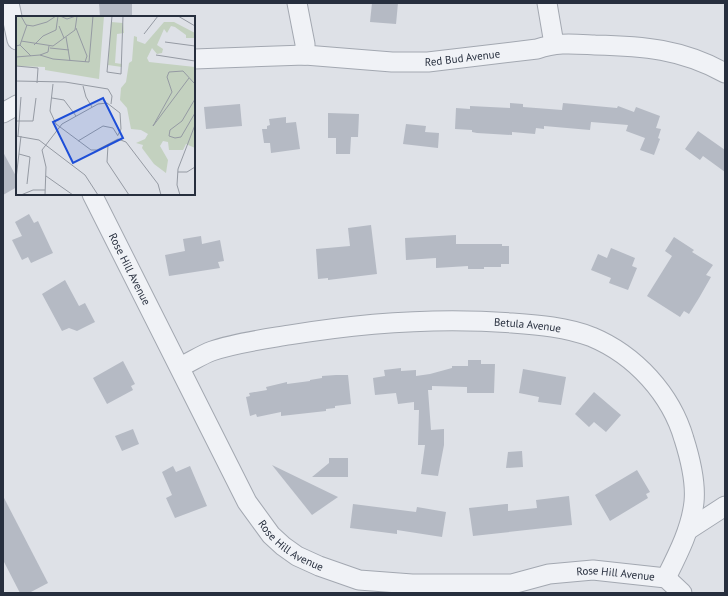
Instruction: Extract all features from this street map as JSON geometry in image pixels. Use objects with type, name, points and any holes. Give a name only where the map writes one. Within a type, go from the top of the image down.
[{"type":"street","points":[[9,3],[16,35]]},
{"type":"street","points":[[296,3],[305,44],[305,55]]},
{"type":"street","points":[[546,3],[554,44]]},
{"type":"street","name":"Red Bud Avenue","points":[[195,59],[305,55],[392,62],[428,62],[537,49],[554,44],[635,46],[667,50],[689,56],[725,74]]},
{"type":"street","points":[[3,113],[16,106]]},
{"type":"street","name":"Rose Hill Avenue","points":[[93,195],[247,502],[271,535],[293,552],[319,566],[359,580],[507,589],[549,574],[593,570],[666,578],[682,593]]},
{"type":"street","name":"Betula Avenue","points":[[180,367],[213,351],[269,338],[376,323],[434,320],[492,321],[550,326],[571,330],[599,341],[630,360],[646,375],[672,410],[682,430],[689,456],[694,488],[694,502],[688,530],[666,578]]},
{"type":"street","points":[[688,530],[725,506]]},
{"type":"building","points":[[99,3],[132,3],[132,16],[100,16]]},
{"type":"building","points":[[372,3],[398,3],[396,24],[370,22]]},
{"type":"building","points":[[510,103],[523,104],[523,107],[562,110],[563,103],[617,108],[618,106],[634,112],[636,107],[660,116],[656,128],[661,129],[658,138],[660,139],[654,155],[640,150],[645,138],[626,131],[628,125],[591,122],[590,130],[544,126],[544,129],[536,128],[535,134],[512,132],[512,135],[477,133],[472,132],[472,130],[455,129],[456,108],[470,109],[470,106],[510,108]]},
{"type":"building","points":[[240,104],[242,126],[206,129],[204,107]]},
{"type":"building","points":[[328,113],[359,114],[358,137],[351,137],[350,154],[336,154],[336,138],[328,138]]},
{"type":"building","points":[[286,117],[286,123],[296,122],[300,149],[271,153],[270,143],[264,143],[262,129],[267,129],[267,126],[270,125],[269,119]]},
{"type":"building","points":[[406,124],[426,126],[425,132],[439,133],[438,148],[403,144]]},
{"type":"building","points":[[698,131],[725,150],[725,172],[703,156],[700,160],[685,149]]},
{"type":"building","points":[[3,152],[16,176],[16,188],[3,195]]},
{"type":"building","points":[[29,214],[34,223],[38,221],[53,253],[31,263],[28,257],[22,260],[12,240],[22,236],[15,222]]},
{"type":"building","points":[[371,225],[377,274],[328,280],[328,278],[318,279],[316,249],[350,246],[348,228]]},
{"type":"building","points":[[456,235],[456,244],[502,244],[502,246],[509,246],[509,264],[501,264],[501,267],[484,267],[484,269],[468,269],[468,266],[436,268],[436,258],[406,260],[405,238]]},
{"type":"building","points":[[201,236],[202,244],[220,240],[224,261],[218,262],[220,268],[169,276],[165,255],[185,251],[183,239]]},
{"type":"building","points":[[674,237],[694,250],[692,252],[713,265],[706,275],[711,277],[689,314],[684,311],[680,317],[647,296],[672,256],[665,251]]},
{"type":"building","points":[[611,248],[635,258],[632,266],[637,268],[628,290],[609,283],[611,278],[591,270],[598,254],[607,258]]},
{"type":"building","points":[[65,280],[79,306],[85,303],[95,322],[77,331],[69,328],[62,331],[42,294]]},
{"type":"building","points":[[468,360],[481,360],[481,364],[495,364],[494,393],[467,393],[467,387],[432,386],[432,390],[428,390],[431,430],[444,429],[444,445],[438,476],[421,474],[425,445],[418,445],[419,410],[414,410],[414,402],[398,404],[396,393],[375,395],[373,378],[385,376],[384,370],[401,368],[401,371],[416,370],[416,376],[430,374],[452,368],[452,366],[468,366]]},
{"type":"building","points":[[123,361],[135,384],[131,386],[133,390],[107,404],[93,378]]},
{"type":"building","points":[[523,369],[566,377],[561,405],[538,402],[539,397],[519,393]]},
{"type":"building","points":[[348,375],[351,404],[335,406],[335,408],[326,409],[326,411],[281,416],[281,412],[257,417],[256,414],[250,416],[246,397],[250,396],[249,393],[267,390],[266,387],[287,382],[287,384],[310,381],[322,378],[322,376]]},
{"type":"building","points":[[594,392],[621,415],[606,432],[594,422],[589,427],[575,414]]},
{"type":"building","points":[[133,429],[139,444],[122,451],[115,436]]},
{"type":"building","points":[[522,451],[523,467],[506,468],[508,452]]},
{"type":"building","points":[[329,458],[348,458],[348,477],[312,477],[329,463]]},
{"type":"building","points":[[272,465],[338,497],[312,515]]},
{"type":"building","points":[[173,466],[176,472],[190,466],[207,506],[175,518],[166,498],[172,495],[162,472]]},
{"type":"building","points":[[637,470],[650,492],[646,494],[648,498],[610,521],[595,495]]},
{"type":"building","points":[[3,496],[48,583],[29,593],[20,593],[3,560]]},
{"type":"building","points":[[569,496],[572,525],[473,536],[469,508],[508,504],[508,511],[537,508],[536,500]]},
{"type":"building","points":[[353,504],[416,512],[417,507],[446,512],[442,537],[397,530],[397,534],[350,528]]}]
